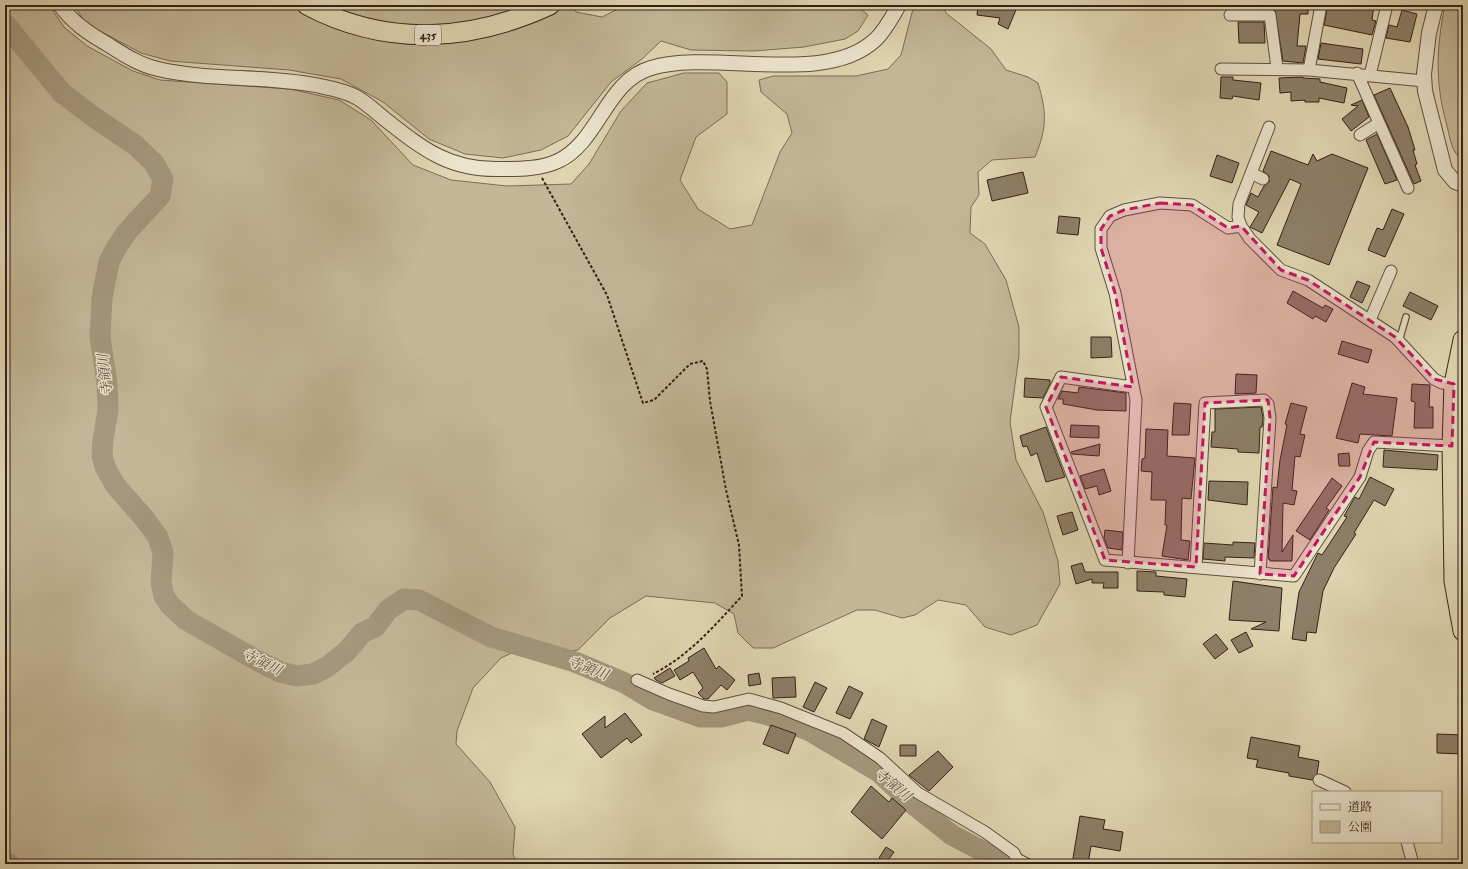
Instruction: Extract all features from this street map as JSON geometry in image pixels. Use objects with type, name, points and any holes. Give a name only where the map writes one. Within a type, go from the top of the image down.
[{"type":"highway","name":"435","points":[[307,5],[324,14],[368,28],[402,33],[438,35],[471,32],[503,24],[550,5]]},
{"type":"highway","points":[[1463,340],[1454,384],[1452,446],[1454,581],[1463,631]]},
{"type":"street","points":[[60,5],[69,18],[90,34],[133,60],[156,69],[179,73],[294,81],[341,90],[357,98],[413,141],[439,158],[470,168],[499,170],[536,167],[558,161],[572,152],[617,92],[633,77],[648,69],[664,64],[808,64],[834,60],[855,54],[874,41],[888,24],[899,5]]},
{"type":"street","points":[[1309,70],[1321,5]]},
{"type":"street","points":[[1370,75],[1387,5]]},
{"type":"street","points":[[1436,5],[1429,33],[1424,81],[1425,91],[1445,170],[1455,182],[1463,185]]},
{"type":"street","points":[[1230,15],[1270,16],[1277,68]]},
{"type":"street","points":[[1220,69],[1277,68],[1357,73],[1424,81]]},
{"type":"street","points":[[1357,73],[1408,188]]},
{"type":"street","points":[[1360,135],[1379,124]]},
{"type":"street","points":[[1269,127],[1239,204],[1238,216],[1241,226],[1250,239],[1281,270],[1308,280],[1370,320],[1399,341],[1434,379],[1454,384]]},
{"type":"street","points":[[1251,173],[1263,179]]},
{"type":"street","points":[[1128,563],[1136,400],[1116,293],[1101,248],[1101,229],[1110,216],[1124,210],[1160,203],[1192,205],[1228,228],[1241,226]]},
{"type":"street","points":[[1370,320],[1391,271]]},
{"type":"street","points":[[1133,387],[1061,377],[1046,407],[1105,560],[1294,576],[1360,477],[1368,451],[1374,442],[1452,446]]},
{"type":"street","points":[[1196,567],[1205,403],[1264,400],[1268,404],[1270,418],[1260,574]]},
{"type":"street","points":[[640,682],[702,706],[714,707],[749,699],[781,708],[843,733],[880,758],[918,793],[985,832],[1016,858]]},
{"type":"street","points":[[1319,780],[1343,791]]},
{"type":"street","points":[[1407,843],[1413,864]]},
{"type":"lane","points":[[1399,341],[1406,318]]},
{"type":"lane","points":[[1016,858],[1032,864]]},
{"type":"path","points":[[536,167],[607,295],[643,403],[654,400],[690,364],[703,361],[707,369],[710,401],[726,490],[739,545],[742,596],[702,640],[667,667],[640,682]]},
{"type":"highlighted area","points":[[1160,203],[1192,205],[1228,228],[1241,226],[1281,270],[1308,280],[1395,337],[1434,379],[1454,384],[1452,446],[1374,442],[1360,477],[1294,576],[1260,574],[1270,418],[1268,400],[1205,403],[1196,567],[1105,560],[1046,407],[1061,377],[1133,387],[1115,293],[1101,248],[1101,229],[1110,216],[1124,210]]},
{"type":"green space","points":[[5,5],[49,5],[64,27],[87,46],[133,71],[160,80],[290,89],[339,100],[371,120],[413,165],[451,180],[507,186],[571,184],[589,164],[621,111],[647,83],[684,73],[719,73],[727,82],[727,114],[696,137],[680,180],[698,209],[730,229],[752,225],[780,152],[792,133],[787,114],[761,92],[759,80],[773,76],[856,76],[888,69],[901,55],[914,5],[943,5],[946,13],[991,49],[1006,70],[1028,77],[1038,83],[1043,103],[1044,129],[1035,157],[992,160],[978,172],[979,195],[971,207],[970,233],[985,244],[1006,280],[1019,327],[1019,355],[1010,422],[1016,460],[1043,512],[1058,561],[1060,584],[1037,625],[1011,635],[985,627],[966,605],[938,600],[915,615],[902,618],[875,610],[857,610],[773,648],[753,648],[738,633],[734,614],[715,603],[646,596],[610,618],[578,650],[562,653],[529,645],[501,658],[473,688],[457,731],[456,744],[490,782],[515,827],[513,854],[517,864],[5,864]]},
{"type":"green space","points":[[74,5],[573,5],[576,12],[602,17],[626,5],[856,5],[868,15],[858,31],[845,39],[804,47],[754,51],[691,50],[661,41],[642,59],[611,82],[568,136],[541,150],[503,158],[465,154],[429,139],[383,102],[341,79],[289,70],[170,61],[141,53],[98,30],[83,19]]},
{"type":"green space","points":[[1445,5],[1463,5],[1463,161],[1456,154],[1452,146],[1440,95],[1438,66],[1440,36]]},
{"type":"building","points":[[978,5],[1018,5],[1008,29],[998,24],[1000,18],[977,15]]},
{"type":"building","points":[[1238,5],[1308,5],[1308,14],[1300,14],[1297,46],[1306,46],[1303,63],[1283,61],[1275,11],[1270,8],[1238,8]]},
{"type":"building","points":[[1328,5],[1374,5],[1372,20],[1376,21],[1372,35],[1324,25]]},
{"type":"building","points":[[1402,10],[1417,14],[1410,42],[1386,38],[1389,25],[1397,27]]},
{"type":"building","points":[[1238,22],[1264,22],[1265,43],[1239,43]]},
{"type":"building","points":[[1321,43],[1363,49],[1361,64],[1318,59]]},
{"type":"building","points":[[1221,77],[1233,77],[1233,80],[1261,83],[1259,100],[1233,96],[1232,99],[1220,98]]},
{"type":"building","points":[[1303,77],[1320,79],[1320,82],[1347,88],[1344,103],[1319,98],[1319,102],[1305,102],[1305,100],[1291,101],[1291,92],[1280,93],[1279,78]]},
{"type":"building","points":[[1390,88],[1408,127],[1415,150],[1413,150],[1417,164],[1415,165],[1421,181],[1414,184],[1374,95]]},
{"type":"building","points":[[1362,100],[1369,117],[1351,131],[1342,119],[1358,106],[1351,105]]},
{"type":"building","points":[[1377,134],[1397,180],[1385,184],[1366,140]]},
{"type":"building","points":[[1271,151],[1308,165],[1313,154],[1317,161],[1332,154],[1368,168],[1329,265],[1277,245],[1301,184],[1290,179],[1262,233],[1250,227],[1259,212],[1246,205],[1251,193],[1258,197],[1264,186],[1269,182],[1269,176],[1263,171]]},
{"type":"building","points":[[1217,155],[1239,163],[1232,183],[1210,176]]},
{"type":"building","points":[[1023,172],[1028,193],[992,201],[987,180]]},
{"type":"building","points":[[1392,209],[1404,214],[1385,257],[1368,250],[1377,228],[1383,230]]},
{"type":"building","points":[[1059,216],[1080,218],[1078,235],[1057,233]]},
{"type":"building","points":[[1357,281],[1370,286],[1362,303],[1350,297]]},
{"type":"building","points":[[1293,291],[1323,308],[1325,305],[1333,309],[1326,322],[1315,316],[1313,319],[1287,303]]},
{"type":"building","points":[[1410,292],[1438,306],[1431,320],[1403,306]]},
{"type":"building","points":[[1091,337],[1111,337],[1112,357],[1091,358]]},
{"type":"building","points":[[1342,341],[1372,350],[1368,363],[1338,354]]},
{"type":"building","points":[[1236,374],[1257,375],[1256,393],[1235,394]]},
{"type":"building","points":[[1025,378],[1050,380],[1050,384],[1043,398],[1024,397]]},
{"type":"building","points":[[1352,383],[1365,387],[1363,394],[1397,398],[1392,436],[1360,434],[1358,443],[1336,438]]},
{"type":"building","points":[[1412,384],[1430,385],[1429,407],[1433,407],[1433,428],[1414,428],[1415,402],[1411,401]]},
{"type":"building","points":[[1079,387],[1126,393],[1126,411],[1097,410],[1063,404],[1063,399],[1058,399],[1062,391],[1078,393]]},
{"type":"building","points":[[1174,403],[1191,404],[1189,435],[1172,435]]},
{"type":"building","points":[[1291,403],[1307,407],[1300,434],[1305,435],[1300,457],[1295,456],[1292,490],[1297,491],[1294,505],[1283,503],[1282,552],[1293,535],[1292,561],[1270,561],[1270,559],[1268,559],[1273,487],[1277,488],[1280,460],[1287,425],[1285,424]]},
{"type":"building","points":[[1261,407],[1263,418],[1262,427],[1260,427],[1259,453],[1238,452],[1238,449],[1211,447],[1212,432],[1215,432],[1215,409]]},
{"type":"building","points":[[1071,425],[1099,426],[1099,438],[1070,437]]},
{"type":"building","points":[[1046,427],[1065,477],[1046,482],[1037,453],[1031,456],[1027,446],[1023,447],[1020,436]]},
{"type":"building","points":[[1146,429],[1168,430],[1167,456],[1195,458],[1191,499],[1182,498],[1181,540],[1190,541],[1188,560],[1162,556],[1167,525],[1165,525],[1166,500],[1151,500],[1152,472],[1141,471],[1142,459],[1145,458]]},
{"type":"building","points":[[1100,444],[1099,456],[1072,454],[1071,452]]},
{"type":"building","points":[[1384,450],[1438,455],[1437,470],[1383,467]]},
{"type":"building","points":[[1349,453],[1350,466],[1339,466],[1338,454]]},
{"type":"building","points":[[1104,469],[1111,491],[1099,495],[1097,486],[1085,489],[1080,476]]},
{"type":"building","points":[[1370,477],[1394,489],[1385,506],[1374,500],[1354,533],[1356,534],[1334,568],[1323,591],[1316,633],[1307,632],[1306,641],[1292,639],[1299,592],[1318,553],[1322,555],[1347,517],[1344,516],[1355,497],[1359,499]]},
{"type":"building","points":[[1332,478],[1342,486],[1326,508],[1329,510],[1310,540],[1296,531]]},
{"type":"building","points":[[1209,481],[1248,482],[1247,505],[1208,500]]},
{"type":"building","points":[[1072,512],[1078,530],[1063,535],[1057,516]]},
{"type":"building","points":[[1105,530],[1123,532],[1122,550],[1108,548],[1104,538]]},
{"type":"building","points":[[1233,542],[1255,543],[1254,558],[1225,557],[1225,561],[1203,559],[1204,543],[1233,545]]},
{"type":"building","points":[[1082,563],[1085,572],[1118,572],[1118,588],[1103,588],[1104,583],[1092,583],[1092,579],[1076,584],[1071,566]]},
{"type":"building","points":[[1137,571],[1156,572],[1156,576],[1187,579],[1185,597],[1164,595],[1164,592],[1137,591]]},
{"type":"building","points":[[1233,581],[1282,588],[1279,631],[1251,629],[1266,622],[1229,620]]},
{"type":"building","points":[[1246,632],[1253,646],[1239,653],[1231,640]]},
{"type":"building","points":[[1216,634],[1228,649],[1215,659],[1203,644]]},
{"type":"building","points":[[704,648],[716,669],[719,666],[735,680],[727,690],[721,685],[708,699],[704,699],[698,693],[703,688],[693,672],[680,680],[674,670],[689,661],[688,658]]},
{"type":"building","points":[[670,668],[675,676],[662,683],[654,678]]},
{"type":"building","points":[[759,673],[761,684],[749,686],[748,675]]},
{"type":"building","points":[[795,677],[796,697],[773,698],[772,678]]},
{"type":"building","points":[[815,682],[827,688],[814,712],[803,707]]},
{"type":"building","points":[[849,686],[863,693],[850,719],[836,713]]},
{"type":"building","points":[[625,713],[642,735],[631,743],[627,738],[601,758],[582,734],[605,716],[605,728]]},
{"type":"building","points":[[872,719],[887,726],[879,747],[864,739]]},
{"type":"building","points":[[771,725],[796,734],[788,754],[763,744]]},
{"type":"building","points":[[1437,734],[1463,735],[1463,754],[1437,753]]},
{"type":"building","points":[[1251,737],[1300,746],[1298,757],[1319,761],[1317,774],[1312,780],[1289,776],[1289,773],[1256,767],[1258,760],[1247,758]]},
{"type":"building","points":[[900,745],[916,745],[916,756],[900,756]]},
{"type":"building","points":[[938,751],[953,767],[929,791],[909,775]]},
{"type":"building","points":[[871,786],[889,802],[892,798],[906,810],[882,839],[851,812]]},
{"type":"building","points":[[1080,816],[1105,820],[1103,829],[1123,832],[1120,851],[1091,846],[1088,864],[1072,864]]},
{"type":"building","points":[[886,847],[894,852],[886,863],[879,858]]},
{"type":"waterway","name":"寺領川","points":[[5,24],[62,93],[95,118],[135,145],[154,163],[163,179],[160,196],[126,233],[109,262],[102,298],[100,337],[107,383],[108,410],[102,455],[105,467],[115,485],[144,518],[158,537],[163,553],[161,583],[164,596],[170,605],[186,620],[258,661],[280,672],[297,676],[313,674],[327,667],[347,651],[362,633],[375,627],[388,610],[404,599],[419,600],[491,637],[575,662],[625,683],[653,700],[700,717],[721,717],[748,710],[768,715],[810,731],[879,772],[914,805],[952,835],[1007,864]]},
{"type":"waterway","points":[[5,862],[9,864]]}]
